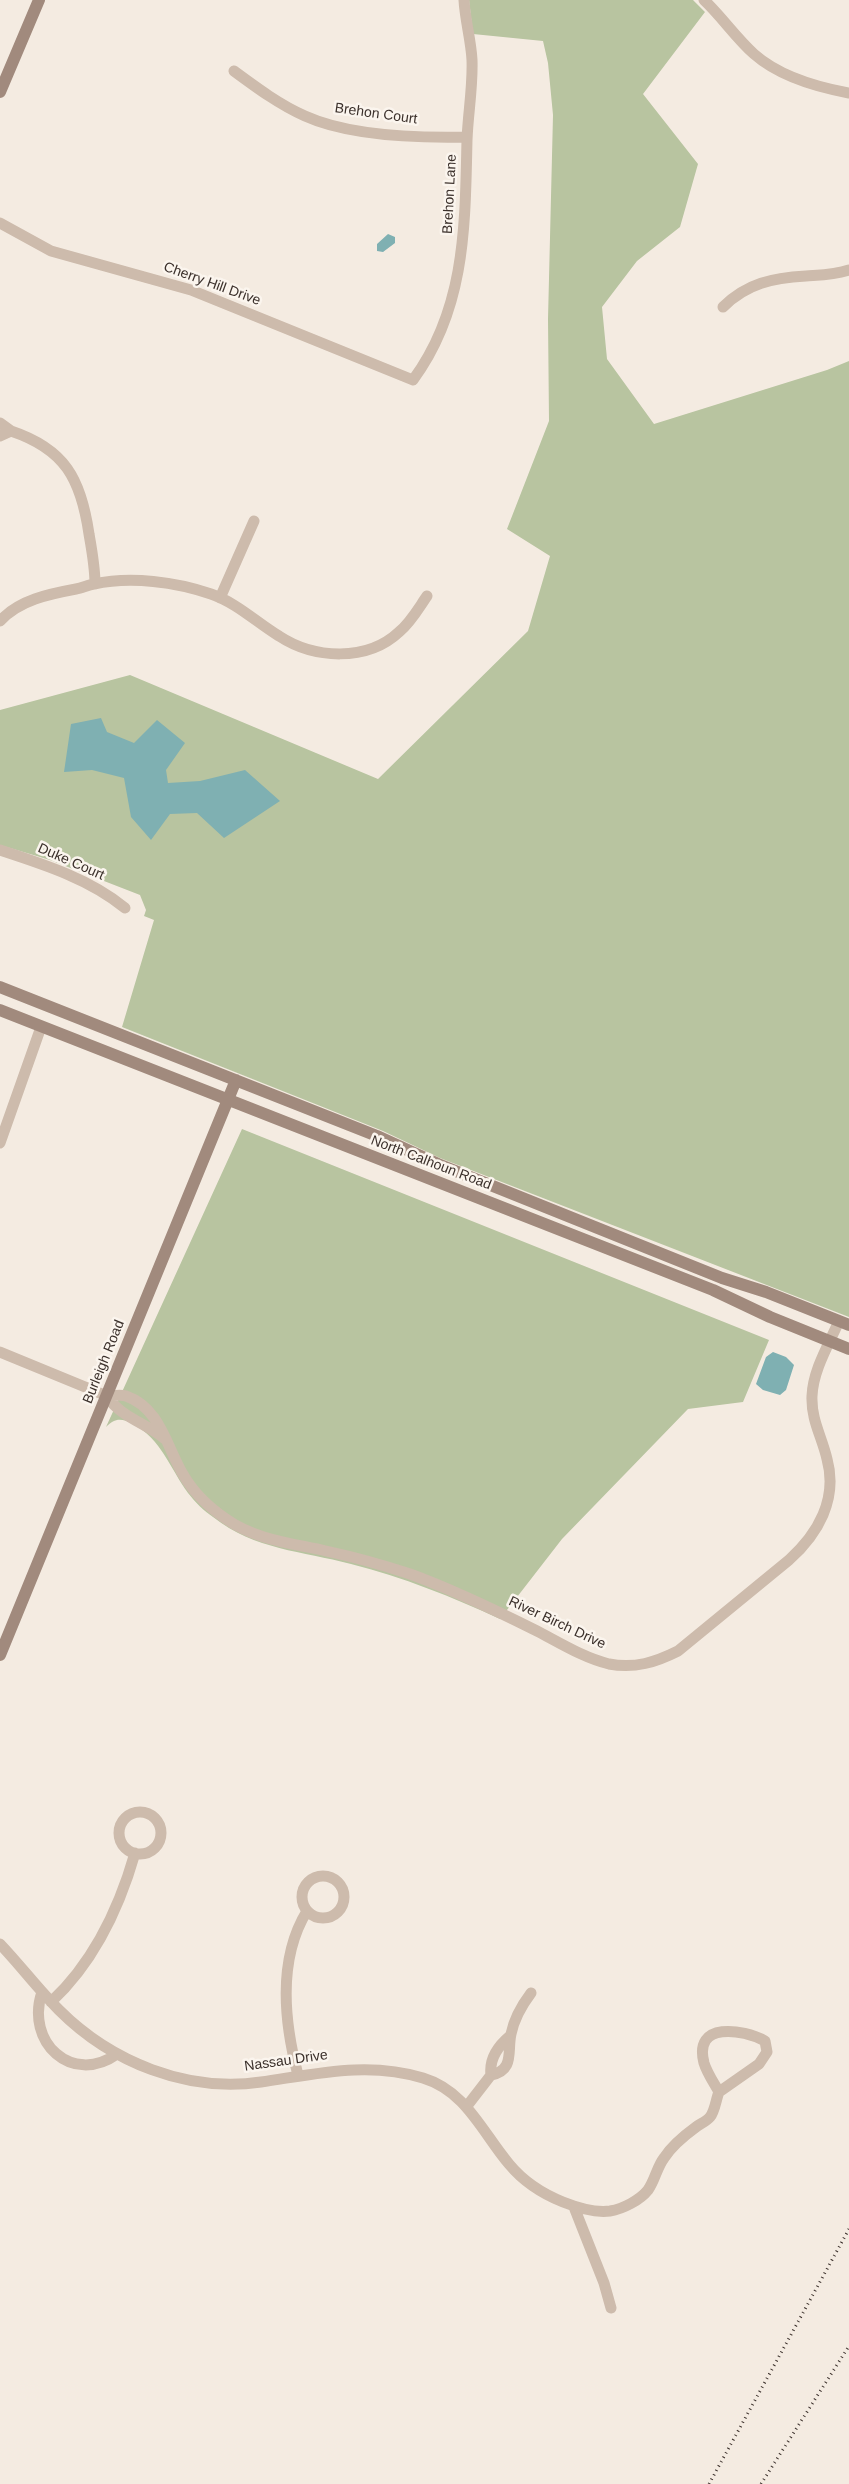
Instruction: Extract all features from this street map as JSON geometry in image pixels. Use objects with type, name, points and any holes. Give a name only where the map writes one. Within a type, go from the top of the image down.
[{"type":"main road","points":[[0,92],[39,0]]},
{"type":"main road","name":"North Calhoun Road","points":[[0,987],[236,1080],[722,1278],[766,1292],[844,1323]]},
{"type":"main road","name":"North Calhoun Road","points":[[0,1010],[704,1287],[770,1317],[849,1349]]},
{"type":"main road","name":"Burleigh Road","points":[[0,1655],[236,1080]]},
{"type":"street","name":"Brehon Lane","points":[[413,380],[421,369],[442,328],[459,277],[472,60],[464,0]]},
{"type":"street","points":[[706,1],[745,45],[771,66],[804,82],[849,93]]},
{"type":"street","name":"Brehon Court","points":[[234,72],[290,109],[335,126],[370,132],[467,137]]},
{"type":"street","name":"Cherry Hill Drive","points":[[0,223],[51,251],[191,290],[413,380]]},
{"type":"street","points":[[723,307],[744,289],[762,283],[833,274],[849,270]]},
{"type":"street","points":[[0,423],[5,433],[38,441],[51,449],[77,484],[86,515],[95,584]]},
{"type":"street","points":[[220,598],[254,521]]},
{"type":"street","points":[[0,621],[28,601],[95,584],[152,582],[194,590],[220,598],[301,648],[315,652],[342,654],[355,653],[382,644],[398,634],[410,621],[427,596]]},
{"type":"street","name":"Duke Court","points":[[0,850],[54,868],[111,897],[125,908]]},
{"type":"street","points":[[0,1143],[41,1027]]},
{"type":"street","name":"River Birch Drive","points":[[0,1352],[107,1396],[125,1396],[140,1406],[154,1417],[161,1427],[184,1476],[195,1491],[213,1509],[237,1526],[277,1542],[326,1551],[413,1575],[468,1597],[594,1659],[626,1666],[644,1665],[661,1660],[678,1651],[806,1545],[820,1523],[828,1503],[830,1473],[828,1459],[813,1419],[812,1394],[816,1377],[830,1341],[844,1323]]},
{"type":"street","points":[[51,2002],[64,1990],[94,1951],[105,1932],[127,1880],[135,1853]]},
{"type":"street","points":[[298,2075],[288,2037],[286,1990],[294,1936],[307,1911]]},
{"type":"street","name":"Nassau Drive","points":[[0,1944],[51,2002],[88,2036],[117,2054],[148,2068],[201,2081],[258,2082],[344,2069],[372,2069],[424,2078],[442,2086],[467,2106],[509,2164],[522,2177],[554,2198],[574,2206],[599,2212],[618,2210],[636,2201],[648,2190],[663,2158],[711,2116],[719,2092]]},
{"type":"street","points":[[42,1992],[36,2013],[38,2025],[43,2038],[52,2050],[65,2060],[92,2066],[105,2063],[117,2054]]},
{"type":"street","points":[[467,2106],[491,2075],[499,2074],[505,2066],[511,2049],[510,2036],[523,2004],[531,1993]]},
{"type":"street","points":[[736,2030],[752,2034],[766,2041],[767,2052],[759,2064],[719,2092],[704,2063],[703,2048],[708,2038],[718,2032],[736,2030]]},
{"type":"street","points":[[574,2206],[604,2283],[611,2308]]},
{"type":"green space","points":[[469,0],[693,0],[705,12],[643,94],[698,164],[680,227],[637,261],[602,307],[607,359],[654,424],[827,370],[849,361],[849,1317],[440,1158],[383,1131],[122,1027],[154,920],[144,916],[146,910],[140,895],[50,860],[0,845],[0,710],[130,675],[378,779],[528,631],[550,556],[507,529],[549,421],[548,319],[553,115],[548,63],[543,41],[473,34]]},
{"type":"green space","points":[[242,1129],[769,1340],[743,1402],[688,1409],[562,1539],[500,1619],[408,1581],[351,1564],[262,1543],[229,1528],[206,1512],[194,1500],[158,1446],[143,1430],[122,1420],[112,1422],[106,1427]]},
{"type":"water","points":[[388,234],[395,237],[395,243],[383,252],[377,251],[377,244]]},
{"type":"water","points":[[101,718],[107,732],[134,743],[157,720],[185,743],[166,770],[168,783],[200,781],[245,770],[280,801],[224,838],[197,813],[170,814],[151,840],[131,817],[124,778],[92,770],[64,772],[71,724]]},
{"type":"water","points":[[773,1352],[786,1357],[794,1365],[786,1390],[780,1395],[763,1390],[756,1384],[766,1357]]},
{"type":"railway","points":[[709,2484],[849,2229]]},
{"type":"railway","points":[[761,2484],[849,2346]]}]
